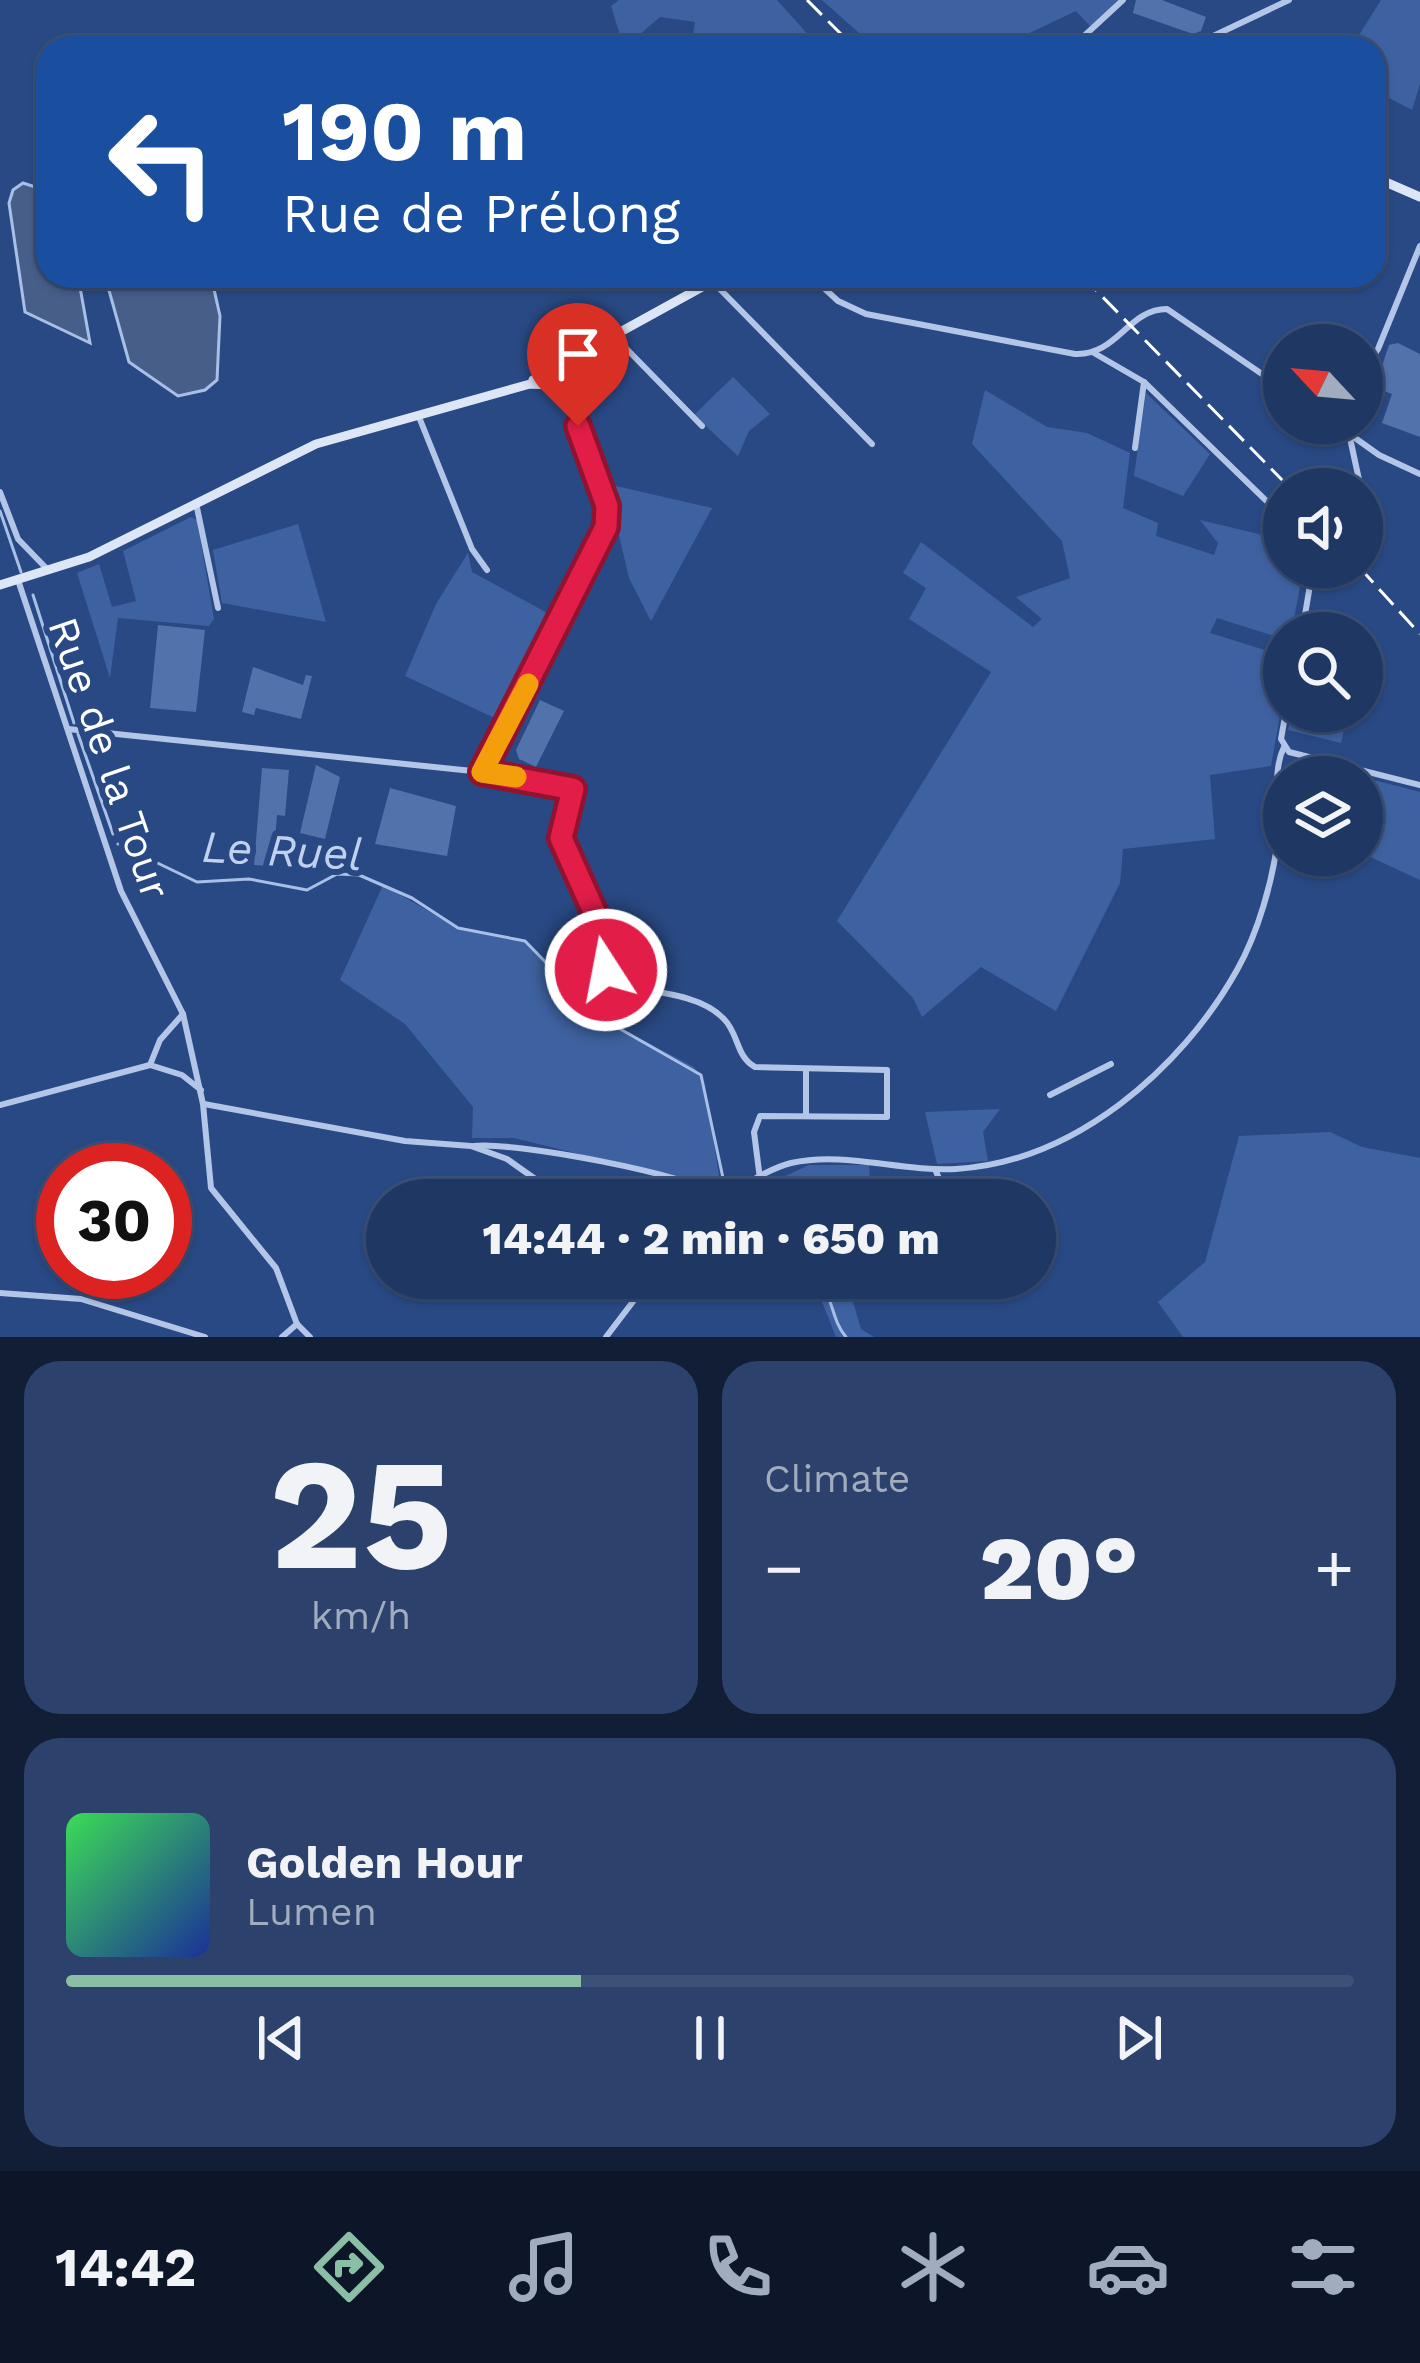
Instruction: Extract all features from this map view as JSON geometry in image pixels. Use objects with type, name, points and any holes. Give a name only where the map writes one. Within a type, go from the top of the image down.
[{"type":"main road","points":[[1386,182],[1420,197]]},
{"type":"main road","points":[[512,391],[701,288]]},
{"type":"main road","points":[[0,585],[51,573],[316,444],[512,391],[559,385],[575,377],[610,338]]},
{"type":"main road","points":[[568,362],[575,377]]},
{"type":"main road","points":[[555,367],[559,385]]},
{"type":"street","points":[[1084,36],[1123,0]]},
{"type":"street","points":[[1213,36],[1289,0]]},
{"type":"street","points":[[1383,338],[1420,246]]},
{"type":"street","points":[[725,288],[872,444]]},
{"type":"street","points":[[826,288],[851,309],[890,321],[1094,353],[1116,362],[1144,382],[1263,498]]},
{"type":"street","points":[[1094,353],[1109,346],[1147,312],[1167,310],[1263,375]]},
{"type":"street","points":[[610,338],[702,426]]},
{"type":"street","points":[[1109,346],[1116,362]]},
{"type":"street","points":[[482,772],[606,527],[607,506],[571,403],[575,377]]},
{"type":"street","points":[[1135,448],[1144,382]]},
{"type":"street","points":[[559,385],[578,426]]},
{"type":"street","points":[[419,417],[472,549],[487,570]]},
{"type":"street","points":[[1366,444],[1420,474]]},
{"type":"street","points":[[0,492],[18,539],[51,573]]},
{"type":"street","points":[[196,503],[218,608]]},
{"type":"street","points":[[34,556],[34,578]]},
{"type":"street","name":"Rue de la Tour","points":[[19,583],[136,929],[170,980],[183,1013],[201,1090],[211,1188],[276,1268],[297,1324],[310,1337]]},
{"type":"street","points":[[68,729],[482,772],[573,789],[561,838],[608,943],[607,980],[719,1013],[750,1065],[887,1070],[887,1117],[756,1119],[760,1179],[806,1161],[934,1168],[1000,1163],[1071,1137],[1102,1119],[1176,1049],[1246,951],[1278,839],[1285,732]]},
{"type":"street","points":[[1284,747],[1300,756],[1420,785]]},
{"type":"street","points":[[150,1065],[160,1040],[183,1013]]},
{"type":"street","points":[[1050,1095],[1111,1064]]},
{"type":"street","points":[[0,1105],[150,1065],[182,1075],[201,1090]]},
{"type":"street","points":[[806,1069],[806,1116]]},
{"type":"street","points":[[203,1104],[405,1141],[510,1144],[676,1179]]},
{"type":"street","points":[[471,1146],[507,1159],[536,1179]]},
{"type":"street","points":[[934,1168],[939,1179]]},
{"type":"street","points":[[0,1294],[81,1299],[205,1337]]},
{"type":"street","points":[[606,1337],[635,1299]]},
{"type":"street","points":[[282,1337],[297,1324]]},
{"type":"shaded area","points":[[619,0],[777,0],[809,36],[693,36],[695,22],[660,17],[638,36],[620,36],[611,6]]},
{"type":"shaded area","points":[[822,0],[1121,0],[1090,26],[1076,11],[1023,36],[862,36]]},
{"type":"shaded area","points":[[1381,0],[1420,0],[1420,84],[1412,110],[1386,96],[1386,36],[1358,36]]},
{"type":"shaded area","points":[[23,183],[36,187],[36,288],[80,288],[90,343],[25,312],[9,203],[13,190]]},
{"type":"shaded area","points":[[108,288],[214,288],[220,316],[217,380],[205,390],[178,396],[129,362]]},
{"type":"shaded area","points":[[733,377],[770,414],[749,431],[738,456],[694,415]]},
{"type":"shaded area","points":[[985,390],[1047,427],[1087,433],[1130,453],[1123,508],[1158,523],[1156,536],[1214,555],[1218,543],[1200,520],[1263,535],[1263,588],[1300,588],[1295,612],[1263,612],[1263,632],[1217,618],[1210,633],[1263,649],[1263,732],[1277,732],[1273,756],[1263,756],[1263,767],[1210,775],[1215,839],[1123,849],[1120,883],[1056,1011],[981,967],[922,1017],[913,998],[837,921],[991,672],[909,619],[926,588],[903,573],[921,542],[1033,627],[1042,619],[1016,597],[1070,578],[1062,541],[972,444]]},
{"type":"shaded area","points":[[1146,393],[1210,454],[1183,496],[1134,476]]},
{"type":"shaded area","points":[[607,484],[712,508],[651,621],[629,578]]},
{"type":"shaded area","points":[[191,517],[197,520],[214,619],[209,626],[118,618],[110,678],[77,573],[99,564],[112,607],[136,601],[123,551]]},
{"type":"shaded area","points":[[298,524],[326,622],[222,603],[213,550]]},
{"type":"shaded area","points":[[468,553],[472,572],[553,616],[501,721],[405,676],[436,604]]},
{"type":"shaded area","points":[[1296,732],[1343,732],[1341,743]]},
{"type":"shaded area","points":[[1383,782],[1420,792],[1420,880],[1383,863]]},
{"type":"shaded area","points":[[383,885],[458,928],[525,941],[599,1017],[694,1067],[705,1085],[719,1179],[680,1179],[514,1138],[472,1138],[473,1107],[405,1024],[340,980]]},
{"type":"shaded area","points":[[1000,1109],[983,1132],[988,1161],[937,1164],[925,1112]]},
{"type":"shaded area","points":[[1330,1132],[1362,1147],[1420,1158],[1420,1337],[1183,1337],[1158,1302],[1205,1262],[1239,1136]]},
{"type":"shaded area","points":[[809,1165],[869,1165],[870,1179],[779,1179]]},
{"type":"shaded area","points":[[818,1299],[852,1299],[861,1329],[874,1337],[836,1337]]},
{"type":"building","points":[[1136,0],[1162,0],[1206,17],[1201,31],[1193,34],[1133,13]]},
{"type":"building","points":[[1398,343],[1420,354],[1420,437],[1383,423],[1392,394],[1383,391],[1383,363],[1389,345]]},
{"type":"building","points":[[158,625],[205,630],[196,712],[150,708]]},
{"type":"building","points":[[253,667],[303,685],[306,675],[312,676],[301,719],[256,708],[254,715],[242,712]]},
{"type":"building","points":[[540,700],[564,711],[536,767],[519,759],[516,750]]},
{"type":"building","points":[[316,765],[340,777],[325,839],[300,833]]},
{"type":"building","points":[[262,768],[289,770],[285,816],[277,815],[273,866],[254,865]]},
{"type":"building","points":[[390,788],[456,806],[447,856],[375,844]]},
{"type":"waterway","name":"Le Ruel","points":[[0,511],[21,572]]},
{"type":"waterway","name":"Le Ruel","points":[[33,595],[74,723]]},
{"type":"waterway","name":"Le Ruel","points":[[78,734],[113,834]]},
{"type":"waterway","name":"Le Ruel","points":[[118,844],[197,882],[249,879],[307,890],[337,874],[359,875],[412,898],[458,928],[525,941],[599,1017],[701,1075],[723,1179]]},
{"type":"waterway","name":"Le Ruel","points":[[829,1299],[846,1337]]},
{"type":"railway","points":[[807,0],[843,36]]},
{"type":"railway","points":[[1094,288],[1270,468]]},
{"type":"railway","points":[[1378,588],[1420,634]]},
{"type":"slow traffic","points":[[516,777],[482,772],[528,684]]},
{"type":"route","points":[[578,426],[607,506],[606,527],[482,772],[573,789],[561,838],[608,943],[606,970]]}]
